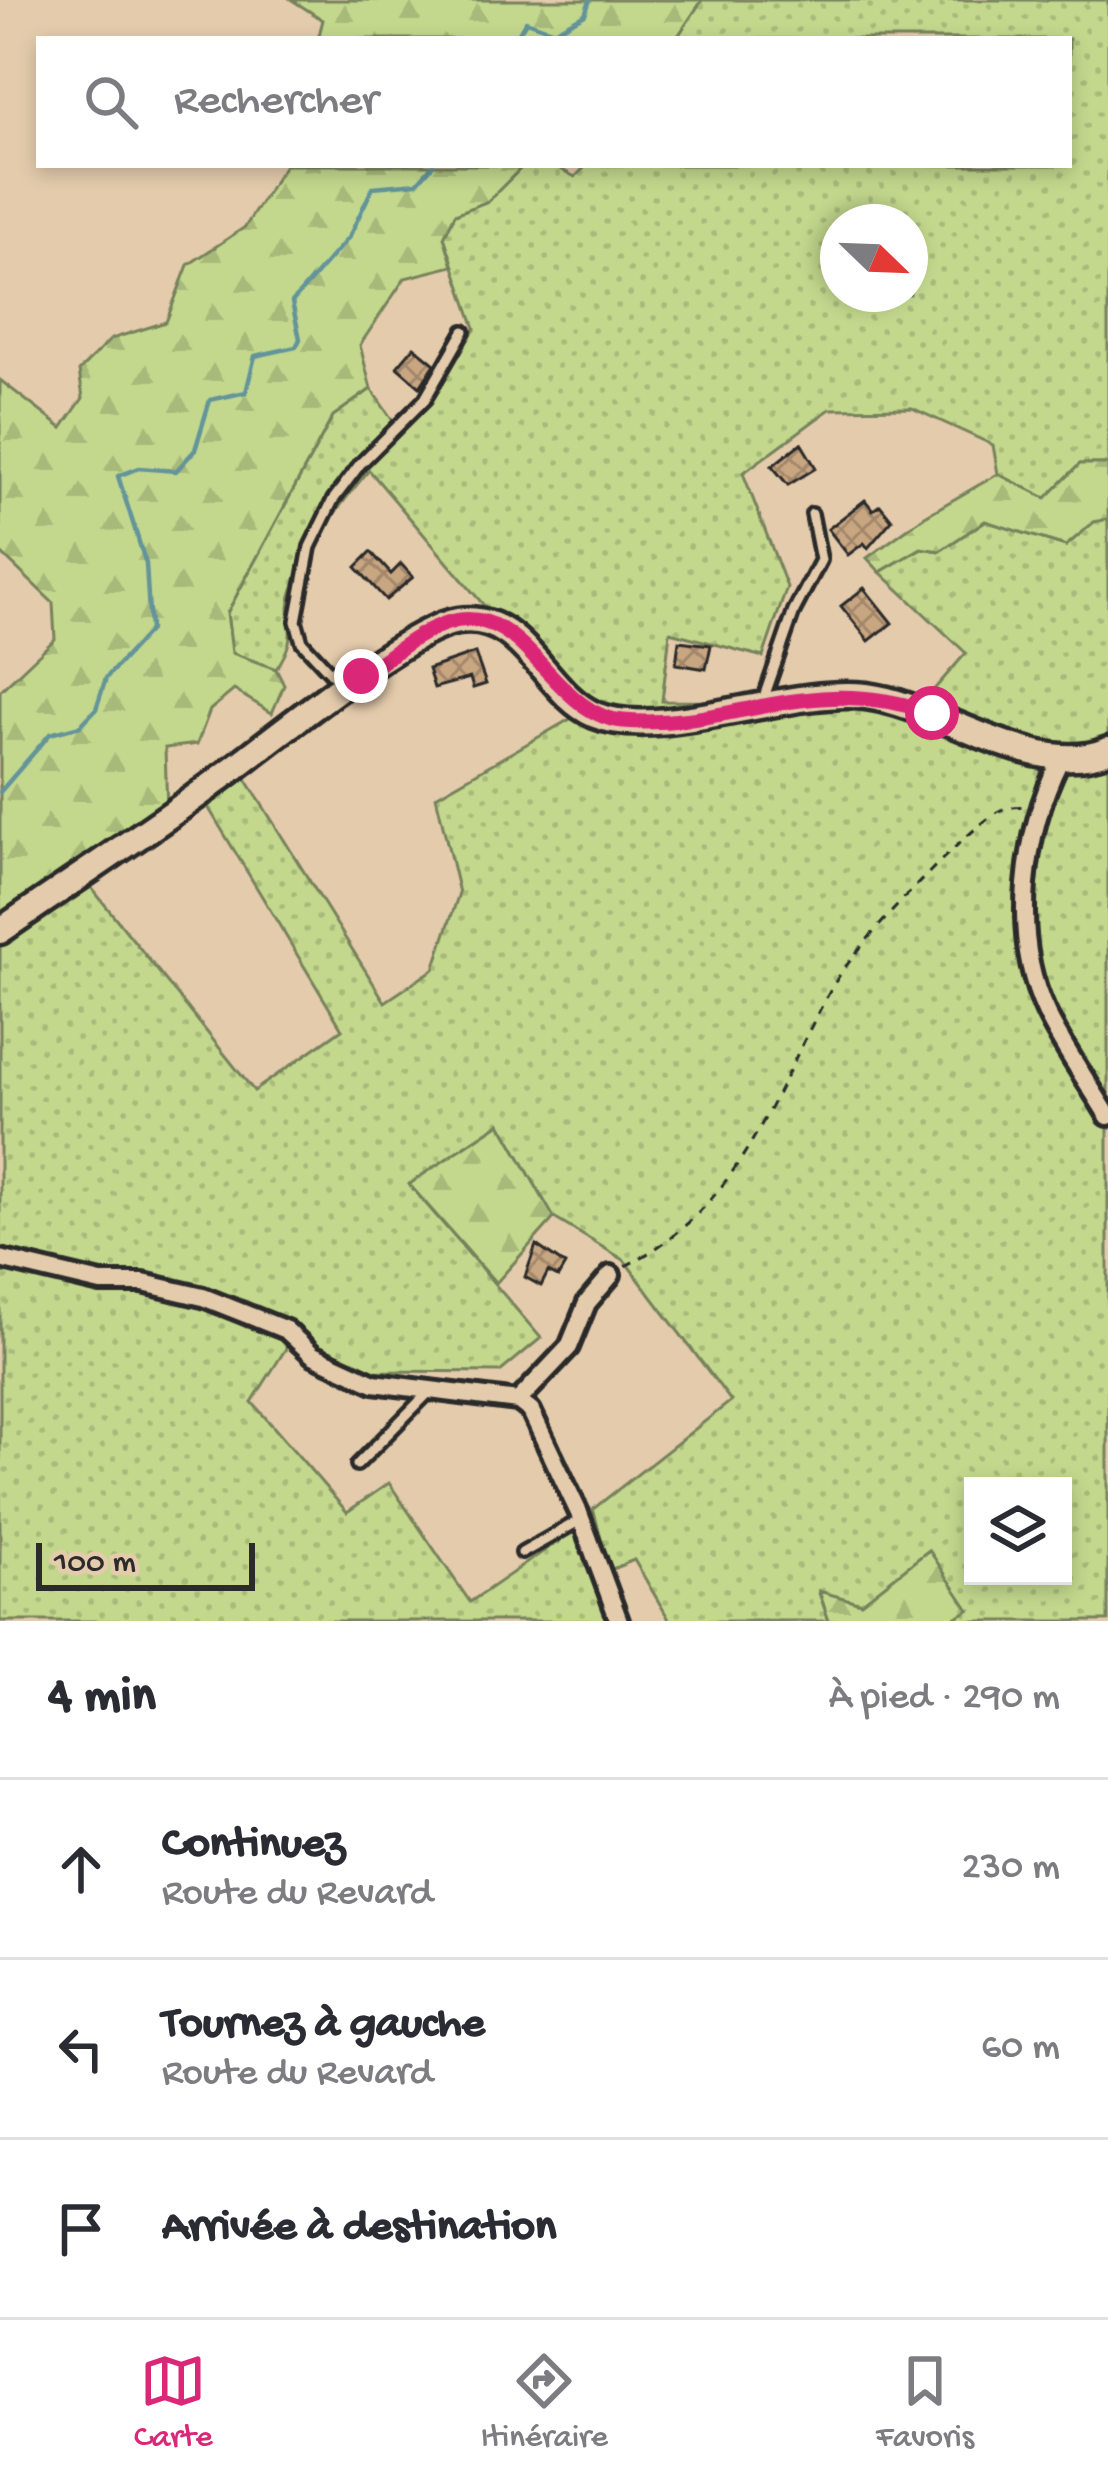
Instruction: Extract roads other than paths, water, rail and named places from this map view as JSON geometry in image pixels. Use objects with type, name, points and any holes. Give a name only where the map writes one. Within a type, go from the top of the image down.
[{"type":"main road","points":[[0,932],[424,633],[473,620],[521,644],[565,692],[596,715],[626,722],[869,696],[1060,760],[1108,750]]},
{"type":"street","points":[[1060,760],[1039,802],[1029,860],[1032,968],[1047,1013],[1108,1116]]},
{"type":"street","points":[[0,1258],[100,1283],[143,1283],[190,1293],[286,1330],[313,1355],[374,1383],[518,1401],[531,1411],[582,1519],[619,1621]]},
{"type":"street","points":[[518,1401],[569,1346],[586,1304],[611,1275]]},
{"type":"lane","points":[[345,688],[302,642],[296,621],[310,547],[333,500],[360,464],[425,399],[464,331]]},
{"type":"lane","points":[[761,704],[794,610],[821,560],[812,514]]},
{"type":"lane","points":[[357,1465],[431,1390]]},
{"type":"lane","points":[[522,1553],[582,1519]]},
{"type":"waterway","points":[[517,36],[526,21],[554,31],[585,14],[590,0]]},
{"type":"waterway","points":[[0,792],[50,734],[80,726],[96,709],[106,678],[150,630],[146,564],[118,476],[139,468],[176,471],[195,450],[210,400],[246,392],[255,356],[296,347],[300,339],[292,302],[349,237],[373,187],[417,183],[430,168]]}]
